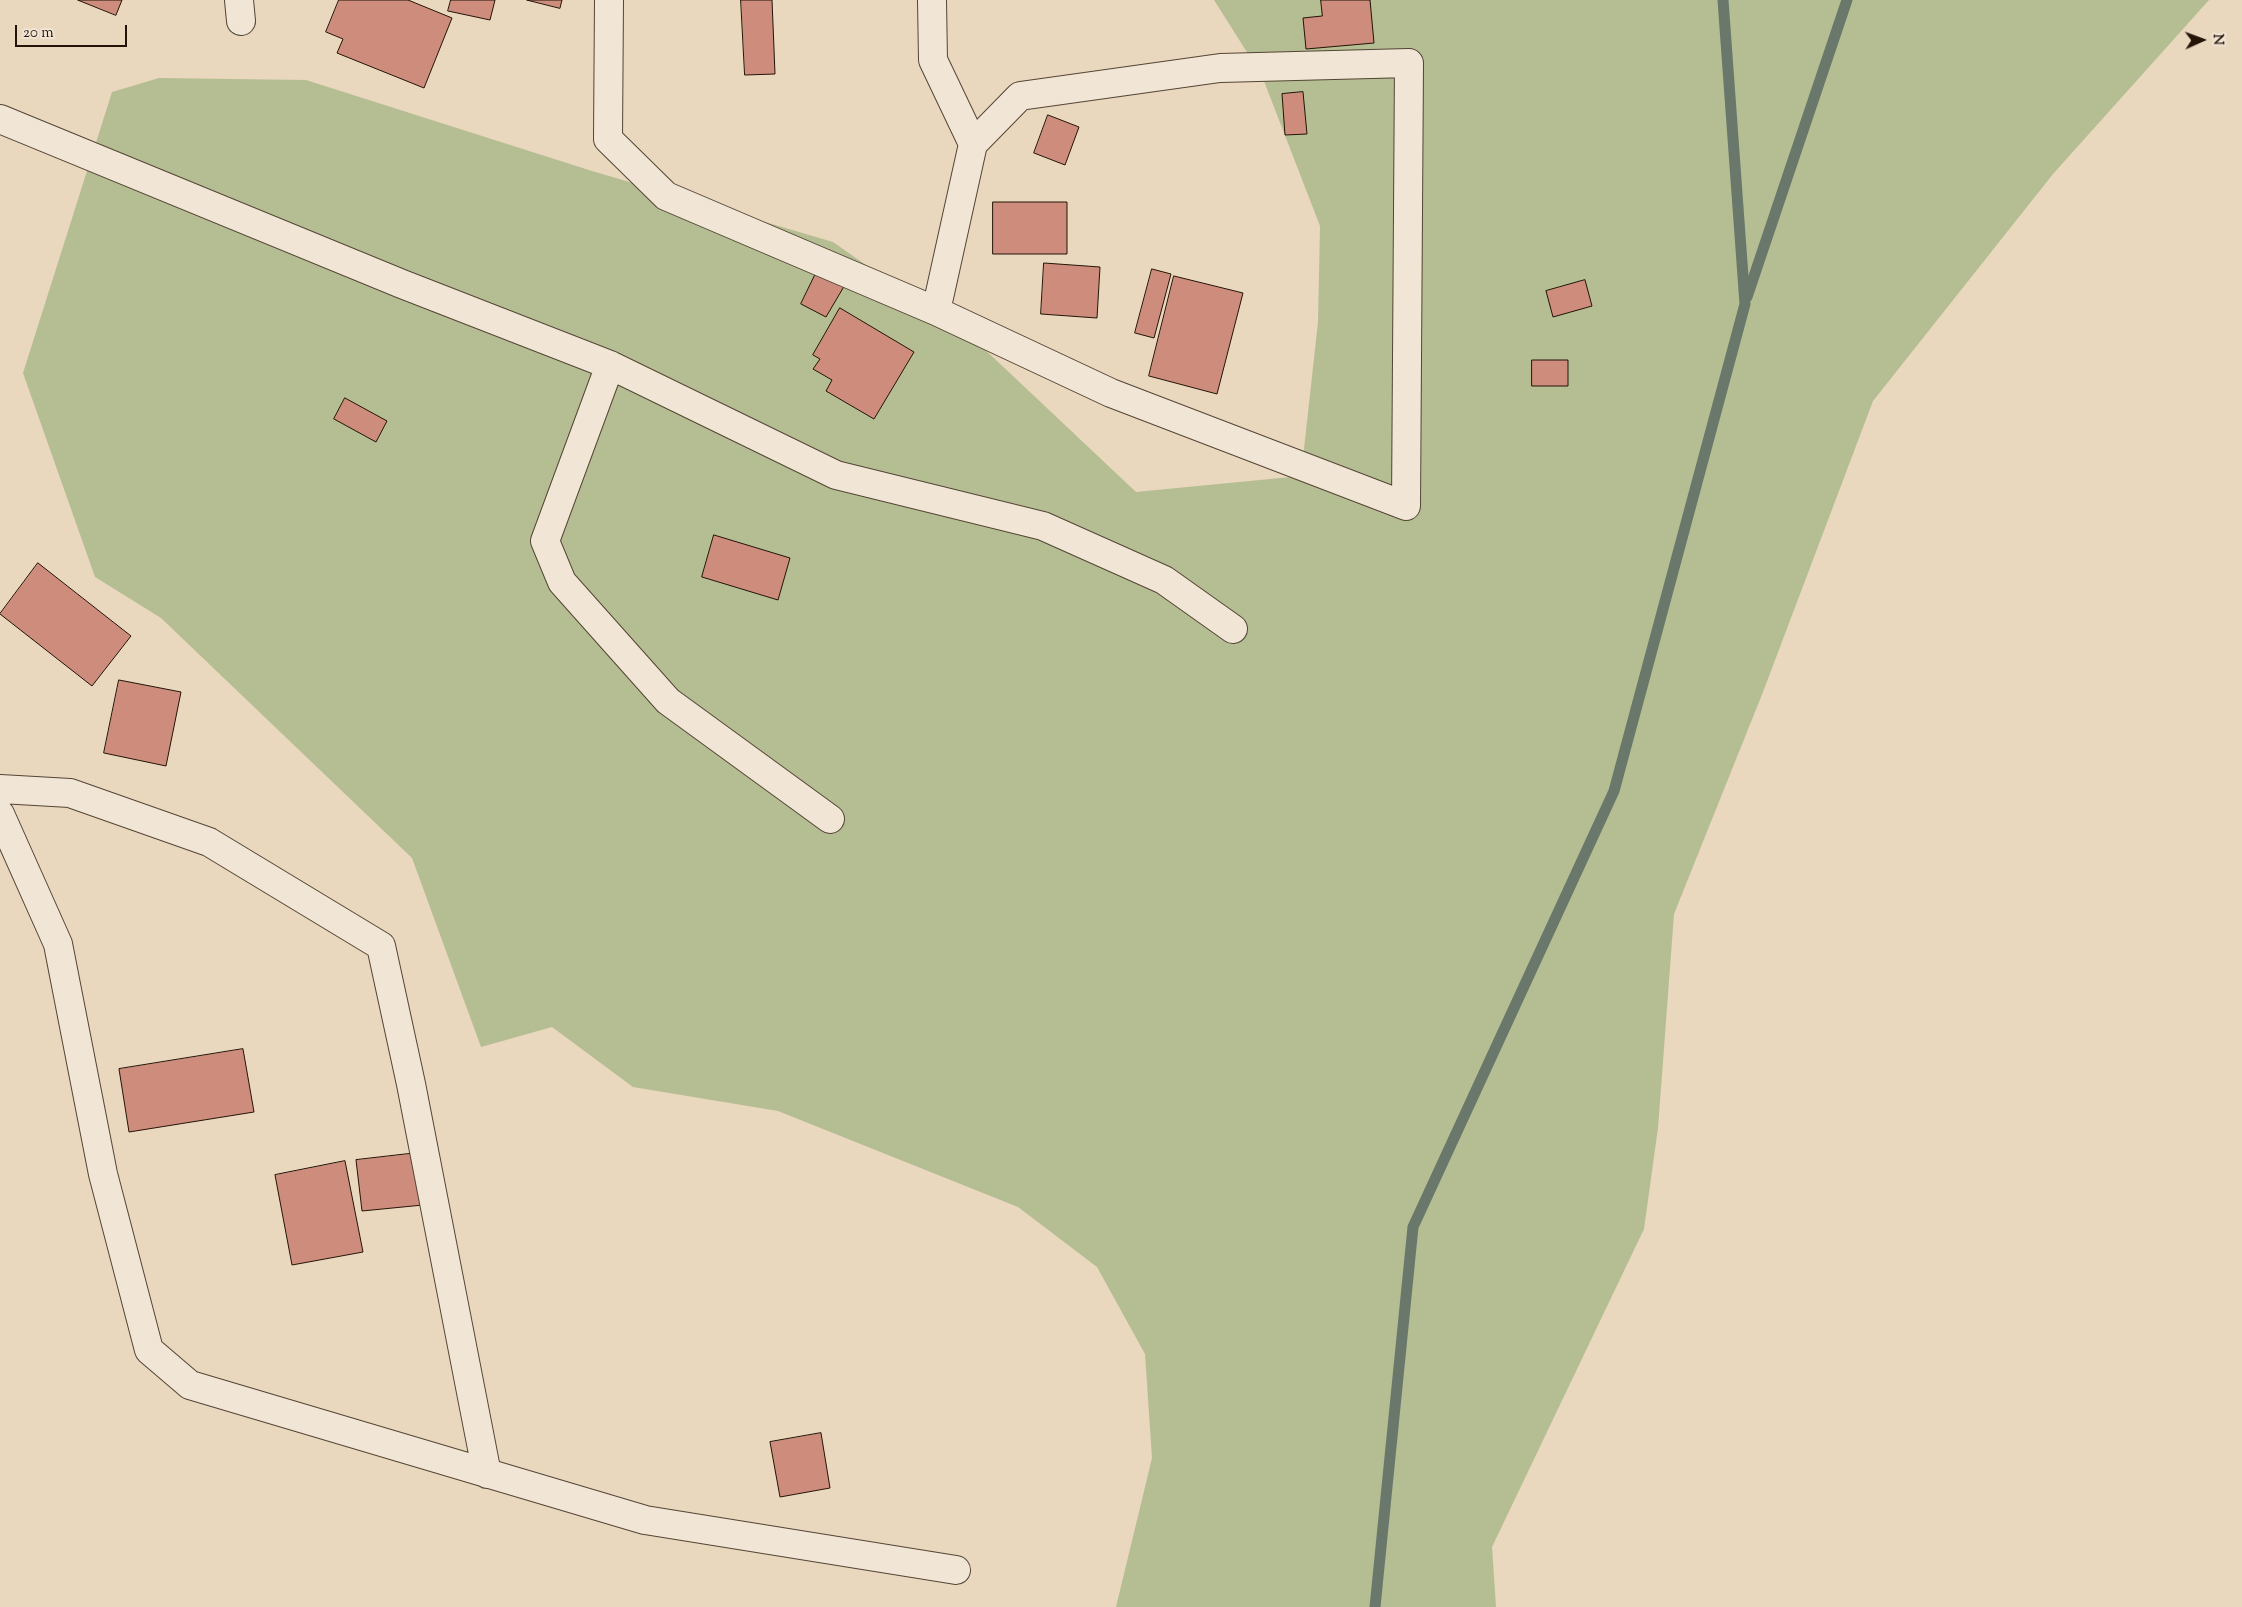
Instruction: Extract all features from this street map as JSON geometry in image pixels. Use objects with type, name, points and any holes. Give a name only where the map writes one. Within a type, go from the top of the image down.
[{"type":"street","points":[[610,0],[608,139],[666,196],[936,311],[1111,393],[1406,506],[1409,63],[1220,68],[1020,96],[973,144],[936,311]]},
{"type":"street","points":[[932,0],[933,60],[973,144]]},
{"type":"street","points":[[0,119],[402,284],[610,365],[836,475],[1043,526],[1164,580],[1234,629]]},
{"type":"street","points":[[610,365],[545,541],[562,582],[668,701],[830,819]]},
{"type":"street","points":[[0,789],[70,793],[209,842],[381,946],[411,1084],[487,1474]]},
{"type":"street","points":[[0,814],[58,944],[103,1174],[149,1350],[190,1385],[645,1520],[956,1570]]},
{"type":"green space","points":[[1214,0],[2209,0],[2053,174],[1873,401],[1763,692],[1674,914],[1658,1128],[1644,1229],[1492,1547],[1496,1607],[1116,1607],[1152,1458],[1145,1354],[1097,1267],[1018,1207],[778,1111],[633,1087],[552,1027],[481,1047],[412,858],[161,618],[95,577],[23,373],[112,92],[159,78],[306,80],[592,171],[833,242],[979,344],[1136,492],[1301,476],[1318,322],[1320,226],[1262,76]]},
{"type":"building","points":[[78,0],[122,0],[116,15]]},
{"type":"building","points":[[339,0],[408,0],[452,18],[424,88],[337,53],[343,39],[326,32]]},
{"type":"building","points":[[451,0],[495,0],[490,20],[448,11]]},
{"type":"building","points":[[527,0],[562,0],[560,8]]},
{"type":"building","points":[[741,0],[772,0],[775,74],[745,75]]},
{"type":"building","points":[[1321,0],[1370,0],[1374,43],[1306,49],[1303,18],[1322,16]]},
{"type":"building","points":[[1303,92],[1307,134],[1285,135],[1282,94]]},
{"type":"building","points":[[1048,115],[1079,127],[1065,165],[1034,153]]},
{"type":"building","points":[[993,202],[1067,202],[1067,254],[993,254]]},
{"type":"building","points":[[1044,263],[1100,267],[1097,318],[1041,314]]},
{"type":"building","points":[[820,265],[846,283],[826,317],[801,304]]},
{"type":"building","points":[[1152,269],[1171,274],[1154,338],[1135,333]]},
{"type":"building","points":[[1174,276],[1243,293],[1217,394],[1149,376]]},
{"type":"building","points":[[1585,280],[1592,306],[1553,317],[1546,291]]},
{"type":"building","points":[[840,308],[914,352],[874,419],[826,391],[832,380],[813,369],[820,359],[813,355]]},
{"type":"building","points":[[1532,360],[1568,360],[1568,386],[1532,386]]},
{"type":"building","points":[[345,398],[387,421],[376,442],[334,419]]},
{"type":"building","points":[[714,535],[790,558],[778,600],[702,577]]},
{"type":"building","points":[[38,563],[131,636],[92,686],[0,614]]},
{"type":"building","points":[[119,680],[181,692],[166,766],[104,753]]},
{"type":"building","points":[[243,1049],[254,1112],[129,1132],[119,1069]]},
{"type":"building","points":[[417,1153],[423,1205],[362,1211],[356,1160]]},
{"type":"building","points":[[345,1161],[363,1252],[292,1265],[275,1175]]},
{"type":"building","points":[[821,1433],[830,1488],[780,1497],[770,1442]]},
{"type":"waterway","points":[[1375,1607],[1413,1227],[1614,791],[1745,304],[1723,0]]},
{"type":"waterway","points":[[1747,297],[1847,0]]}]
